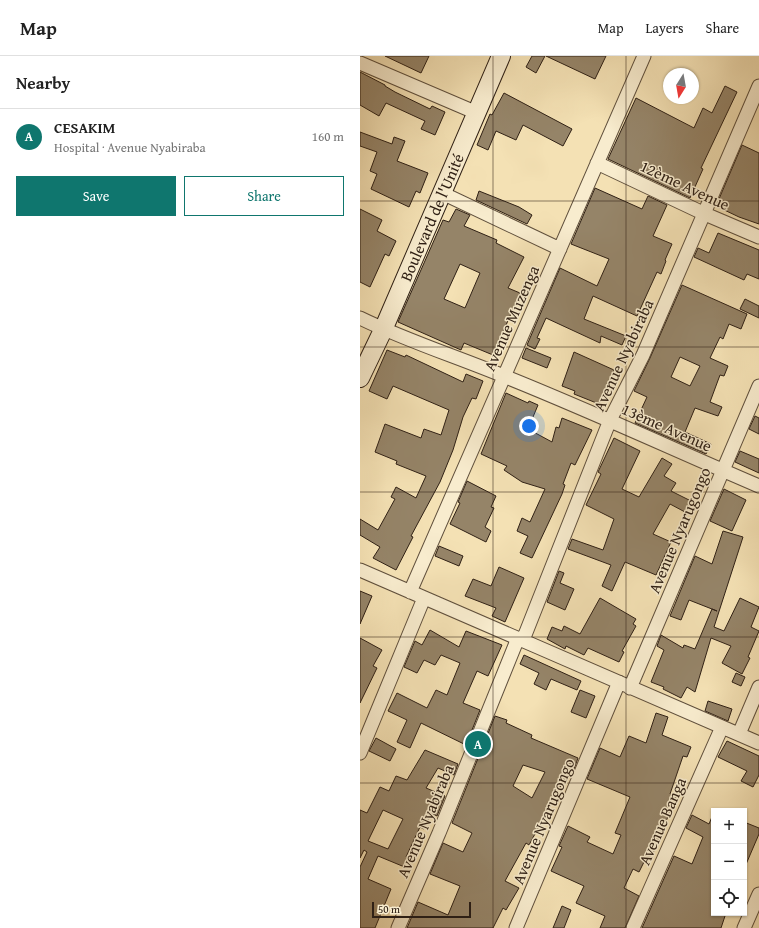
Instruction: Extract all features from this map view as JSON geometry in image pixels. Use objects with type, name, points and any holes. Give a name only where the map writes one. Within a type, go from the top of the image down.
[{"type":"street","name":"Boulevard de l'Unité","points":[[360,378],[383,330],[502,56]]},
{"type":"street","name":"Avenue Muzenga","points":[[410,592],[644,56]]},
{"type":"street","points":[[360,63],[476,113]]},
{"type":"street","name":"Avenue Nyabiraba","points":[[398,928],[520,639],[610,420],[643,355],[759,86]]},
{"type":"street","name":"12ème Avenue","points":[[597,163],[705,214],[759,237]]},
{"type":"street","points":[[442,193],[560,249]]},
{"type":"street","name":"13ème Avenue","points":[[360,318],[383,330],[505,376],[610,420],[759,486]]},
{"type":"street","name":"Avenue Nyarugongo","points":[[516,928],[624,685],[723,471],[759,386]]},
{"type":"street","points":[[360,570],[759,743]]},
{"type":"street","points":[[360,753],[424,598]]},
{"type":"street","points":[[739,734],[759,686]]},
{"type":"street","name":"Avenue Banga","points":[[634,928],[722,727]]},
{"type":"street","points":[[744,928],[759,894]]},
{"type":"building","points":[[385,56],[429,56],[421,73]]},
{"type":"building","points":[[532,56],[545,56],[536,73],[526,67]]},
{"type":"building","points":[[546,56],[606,56],[595,79]]},
{"type":"building","points":[[360,72],[395,92],[430,109],[432,106],[445,112],[435,135],[421,129],[425,121],[386,103],[379,116],[360,105]]},
{"type":"building","points":[[725,86],[737,92],[701,168],[703,169],[690,198],[608,159],[636,98],[694,128],[703,108],[712,113]]},
{"type":"building","points":[[504,93],[572,129],[563,146],[523,125],[516,140],[496,131],[488,150],[477,145],[490,114],[492,115]]},
{"type":"building","points":[[360,132],[392,144],[394,137],[405,141],[397,161],[428,173],[420,193],[416,191],[409,207],[371,189],[377,174],[370,171],[377,152],[360,146]]},
{"type":"building","points":[[742,145],[759,153],[759,224],[739,217],[716,206]]},
{"type":"building","points":[[595,188],[642,209],[648,196],[667,205],[653,236],[672,244],[665,260],[666,261],[661,274],[657,272],[637,316],[593,296],[584,319],[626,336],[622,345],[601,336],[600,343],[546,318],[537,338],[540,339],[535,349],[527,345],[560,268],[597,286],[609,259],[571,244]]},
{"type":"building","points":[[479,191],[519,207],[532,215],[527,224],[476,200]]},
{"type":"building","points":[[360,209],[382,220],[377,231],[396,241],[389,256],[385,254],[370,287],[360,282]]},
{"type":"building","points":[[456,209],[470,215],[464,226],[497,240],[496,243],[524,257],[508,288],[520,293],[493,355],[464,343],[461,350],[398,322],[443,220],[449,222]],"holes":[[[460,264],[480,273],[465,308],[444,299]]]},
{"type":"building","points":[[718,233],[759,250],[759,279],[747,274],[744,280],[694,257],[698,248],[709,253]]},
{"type":"building","points":[[682,285],[747,314],[741,329],[729,324],[723,339],[720,337],[710,358],[728,366],[724,376],[720,375],[710,402],[722,407],[718,416],[695,408],[685,432],[711,444],[706,454],[635,423],[647,397],[634,391]],"holes":[[[680,357],[700,366],[690,386],[671,377]]]},
{"type":"building","points":[[745,299],[759,306],[759,318],[740,309]]},
{"type":"building","points":[[526,348],[551,358],[547,368],[522,358]]},
{"type":"building","points":[[387,350],[405,357],[406,355],[463,382],[466,374],[483,381],[476,399],[472,398],[463,417],[453,450],[440,482],[411,536],[413,537],[396,570],[373,558],[380,547],[360,535],[360,519],[378,530],[395,499],[391,497],[396,487],[416,498],[426,476],[396,464],[397,461],[375,452],[385,424],[421,438],[424,429],[441,435],[449,410],[393,386],[387,399],[369,391]]},
{"type":"building","points":[[574,352],[614,370],[599,404],[574,394],[575,391],[562,386]]},
{"type":"building","points":[[506,393],[528,403],[529,401],[538,405],[528,429],[552,442],[556,427],[559,428],[562,418],[592,430],[575,465],[571,463],[563,484],[565,485],[562,494],[532,558],[520,553],[528,536],[517,531],[522,518],[530,522],[545,489],[522,482],[504,470],[507,466],[481,454]]},
{"type":"building","points":[[755,416],[759,418],[759,434],[749,429]]},
{"type":"building","points":[[614,438],[640,451],[622,489],[639,497],[662,458],[672,464],[664,476],[676,483],[671,491],[691,501],[685,512],[670,504],[653,534],[671,542],[656,575],[625,562],[612,591],[602,586],[611,565],[568,549],[572,539],[603,550],[614,519],[586,505],[601,474],[598,472]]},
{"type":"building","points":[[740,451],[759,459],[759,473],[735,462]]},
{"type":"building","points":[[467,481],[496,496],[491,507],[494,508],[485,527],[491,531],[486,542],[450,524],[460,503],[458,502]]},
{"type":"building","points":[[724,489],[746,500],[732,531],[710,521]]},
{"type":"building","points":[[723,531],[743,537],[714,627],[724,631],[740,598],[759,607],[751,627],[759,631],[748,657],[750,658],[742,674],[722,663],[731,646],[711,638],[695,692],[687,687],[681,698],[663,689],[664,687],[651,682],[664,650],[657,646],[661,635],[683,648],[684,645],[695,649],[712,609],[689,600],[681,620],[670,616],[695,556],[712,564]]},
{"type":"building","points":[[439,546],[463,556],[459,566],[435,556]]},
{"type":"building","points":[[499,567],[524,578],[505,622],[492,616],[496,608],[465,596],[473,579],[491,586]]},
{"type":"building","points":[[559,571],[564,573],[560,583],[574,589],[565,610],[547,602]]},
{"type":"building","points":[[360,591],[372,596],[360,624]]},
{"type":"building","points":[[600,598],[636,619],[633,624],[636,626],[622,651],[624,652],[619,662],[588,648],[584,655],[566,646],[565,649],[547,639],[552,627],[562,631],[564,626],[580,634]]},
{"type":"building","points":[[430,630],[459,647],[466,631],[502,645],[488,676],[477,671],[463,703],[480,710],[466,745],[421,723],[410,748],[397,742],[407,720],[388,711],[397,693],[427,708],[436,690],[447,695],[460,663],[441,655],[435,665],[424,660],[417,673],[404,667],[415,641],[422,645]]},
{"type":"building","points":[[360,638],[382,650],[373,666],[377,668],[360,703]]},
{"type":"building","points":[[524,655],[581,681],[577,690],[551,679],[546,690],[534,684],[539,673],[520,664]]},
{"type":"building","points":[[736,673],[745,677],[741,686],[732,682]]},
{"type":"building","points":[[580,690],[595,696],[586,718],[571,712]]},
{"type":"building","points":[[708,701],[732,709],[728,721],[705,711]]},
{"type":"building","points":[[656,713],[668,717],[662,735],[691,747],[687,757],[683,756],[670,794],[676,797],[651,858],[647,856],[639,872],[633,869],[624,888],[639,896],[625,928],[600,928],[605,916],[576,903],[584,886],[551,871],[562,847],[559,846],[568,826],[590,837],[587,842],[613,854],[621,835],[615,833],[630,797],[587,779],[600,748],[620,757],[629,736],[646,743]]},
{"type":"building","points":[[495,716],[507,720],[506,723],[532,735],[531,738],[578,758],[573,772],[569,771],[529,845],[526,843],[505,881],[519,888],[506,910],[503,908],[493,928],[407,928],[418,902],[448,915],[460,886],[430,874],[443,843],[463,852],[472,833],[452,823]],"holes":[[[523,765],[545,772],[532,798],[513,786]]]},
{"type":"building","points":[[376,738],[396,749],[390,761],[369,751]]},
{"type":"building","points":[[727,741],[759,756],[759,775],[753,787],[741,781],[747,771],[718,757]]},
{"type":"building","points":[[425,750],[458,764],[454,775],[438,768],[426,788],[445,796],[437,816],[431,813],[424,829],[420,827],[406,857],[411,859],[407,868],[378,856],[368,879],[391,889],[375,928],[360,928],[360,867],[367,852],[364,850],[360,858],[360,810],[367,813],[380,787],[389,791],[396,776],[407,780]],"holes":[[[383,810],[403,819],[388,849],[368,841]]]},
{"type":"building","points":[[692,815],[709,824],[711,819],[711,916],[725,916],[721,928],[642,928],[674,856],[692,864],[703,837],[686,828]]},
{"type":"building","points":[[747,823],[759,828],[759,834],[747,862]]},
{"type":"building","points":[[562,906],[571,910],[564,928],[553,928]]},
{"type":"place","name":"CESAKIM","points":[[478,744]]}]
